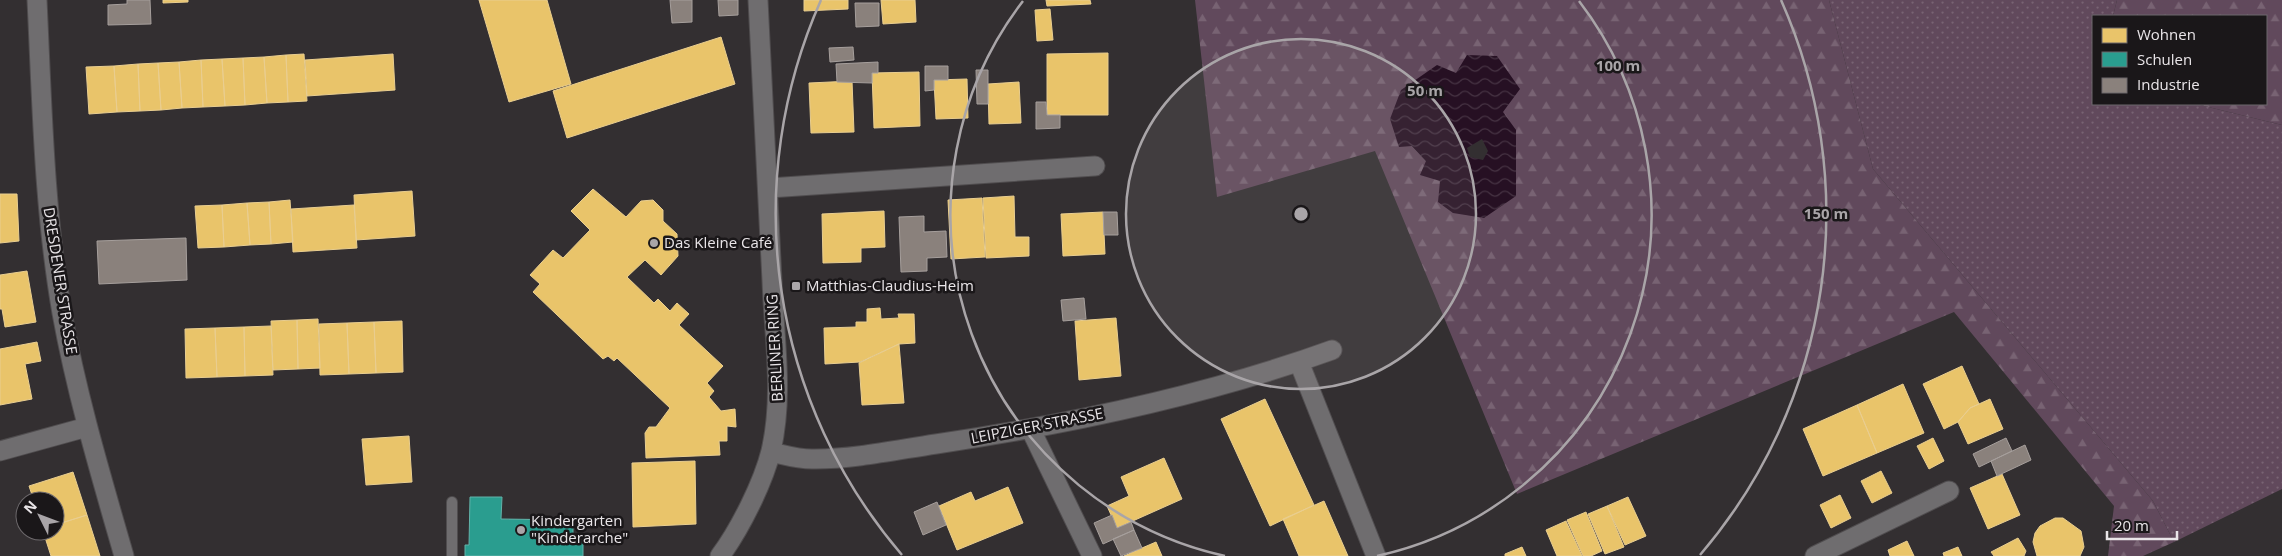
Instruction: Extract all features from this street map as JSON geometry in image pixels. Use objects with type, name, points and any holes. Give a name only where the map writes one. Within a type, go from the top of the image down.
[{"type":"street","name":"DRESDENER STRASSE","points":[[37,0],[50,225],[62,314],[87,427],[124,556]]},
{"type":"street","name":"BERLINER RING","points":[[720,556],[747,511],[771,452],[778,409],[778,368],[758,0]]},
{"type":"street","points":[[769,188],[1095,166]]},
{"type":"street","name":"LEIPZIGER STRASSE","points":[[771,452],[815,459],[863,455],[1031,430],[1232,384],[1332,350]]},
{"type":"street","points":[[1299,362],[1376,556]]},
{"type":"street","points":[[0,451],[87,427]]},
{"type":"street","points":[[1031,430],[1092,556]]},
{"type":"street","points":[[1815,556],[1949,491]]},
{"type":"lane","points":[[452,502],[452,556]]},
{"type":"green space","points":[[1195,0],[1829,0],[1873,169],[2153,501],[2174,542],[2143,556],[2108,556],[2114,506],[1954,312],[1517,494],[1375,151],[1217,197]],"holes":[[[1456,73],[1516,130],[1516,196],[1426,161],[1412,146]]]},
{"type":"green space","points":[[1829,0],[2117,0],[2113,15],[2092,15],[2092,105],[2200,105],[2282,125],[2282,489],[2174,542],[2153,501],[1873,169]]},
{"type":"green space","points":[[2117,0],[2282,0],[2282,125],[2200,105],[2267,105],[2267,15],[2113,15]]},
{"type":"water","points":[[1467,55],[1497,56],[1520,89],[1503,112],[1516,130],[1516,196],[1484,218],[1453,213],[1438,202],[1440,181],[1420,175],[1426,161],[1412,146],[1399,147],[1390,119],[1401,90],[1437,65],[1456,73]],"holes":[[[1482,139],[1488,151],[1483,160],[1470,157],[1467,148]]]},
{"type":"building: Wohnen","points":[[163,0],[188,0],[188,2],[163,3]]},
{"type":"building: Wohnen","points":[[479,0],[547,0],[571,84],[509,102]]},
{"type":"building: Wohnen","points":[[804,0],[848,0],[848,9],[804,11]]},
{"type":"building: Wohnen","points":[[881,0],[915,0],[916,22],[883,24]]},
{"type":"building: Wohnen","points":[[1046,0],[1090,0],[1091,4],[1047,6]]},
{"type":"building: Wohnen","points":[[1050,9],[1053,40],[1037,41],[1035,10]]},
{"type":"building: Wohnen","points":[[721,37],[735,84],[567,138],[553,91]]},
{"type":"building: Wohnen","points":[[1108,53],[1108,115],[1047,115],[1047,54]]},
{"type":"building: Wohnen","points":[[304,54],[307,101],[288,102],[286,55]]},
{"type":"building: Wohnen","points":[[393,54],[395,90],[307,96],[305,60]]},
{"type":"building: Wohnen","points":[[286,55],[288,102],[267,103],[264,57]]},
{"type":"building: Wohnen","points":[[264,57],[267,103],[245,105],[243,58]]},
{"type":"building: Wohnen","points":[[243,58],[245,105],[225,106],[222,59]]},
{"type":"building: Wohnen","points":[[222,59],[225,106],[203,107],[201,60]]},
{"type":"building: Wohnen","points":[[201,60],[203,107],[182,108],[179,62]]},
{"type":"building: Wohnen","points":[[179,62],[182,108],[161,110],[158,63]]},
{"type":"building: Wohnen","points":[[158,63],[161,110],[140,111],[138,64]]},
{"type":"building: Wohnen","points":[[138,64],[140,111],[117,112],[114,66]]},
{"type":"building: Wohnen","points":[[114,66],[117,112],[89,114],[86,67]]},
{"type":"building: Wohnen","points":[[919,72],[920,126],[874,128],[872,73]]},
{"type":"building: Wohnen","points":[[967,79],[968,118],[936,119],[934,80]]},
{"type":"building: Wohnen","points":[[852,81],[854,132],[811,133],[809,83]]},
{"type":"building: Wohnen","points":[[1019,82],[1021,123],[989,124],[988,84]]},
{"type":"building: Wohnen","points":[[593,189],[626,217],[641,201],[653,200],[663,210],[663,221],[677,234],[678,256],[661,275],[645,260],[627,277],[654,303],[658,299],[670,311],[677,303],[689,314],[679,325],[723,366],[707,383],[714,391],[709,397],[721,411],[735,409],[736,427],[727,426],[727,441],[719,441],[720,455],[646,458],[645,433],[649,427],[656,427],[670,408],[617,358],[614,361],[608,356],[603,359],[533,292],[540,284],[530,275],[553,250],[563,258],[590,230],[571,211]]},
{"type":"building: Wohnen","points":[[412,191],[415,236],[356,240],[354,195]]},
{"type":"building: Wohnen","points":[[0,194],[17,194],[19,241],[0,243]]},
{"type":"building: Wohnen","points":[[1014,196],[1015,237],[1029,237],[1029,256],[986,258],[983,198]]},
{"type":"building: Wohnen","points":[[982,198],[985,257],[951,259],[948,200]]},
{"type":"building: Wohnen","points":[[290,200],[293,242],[271,244],[269,202]]},
{"type":"building: Wohnen","points":[[269,202],[271,244],[250,245],[247,203]]},
{"type":"building: Wohnen","points":[[247,203],[250,245],[224,247],[222,205]]},
{"type":"building: Wohnen","points":[[222,205],[224,247],[198,248],[195,206]]},
{"type":"building: Wohnen","points":[[354,205],[357,248],[293,252],[291,209]]},
{"type":"building: Wohnen","points":[[884,211],[885,247],[861,248],[861,262],[823,263],[822,214]]},
{"type":"building: Wohnen","points":[[1103,212],[1105,254],[1063,256],[1061,214]]},
{"type":"building: Wohnen","points":[[27,271],[36,322],[5,327],[2,309],[0,309],[0,275]]},
{"type":"building: Wohnen","points":[[880,308],[881,319],[899,318],[898,314],[914,314],[915,343],[899,344],[860,362],[825,364],[824,328],[856,327],[856,322],[867,322],[867,309]]},
{"type":"building: Wohnen","points":[[1116,318],[1121,376],[1079,380],[1075,321]]},
{"type":"building: Wohnen","points":[[318,319],[320,368],[298,369],[297,320]]},
{"type":"building: Wohnen","points":[[297,320],[298,369],[273,370],[271,321]]},
{"type":"building: Wohnen","points":[[402,321],[403,372],[376,373],[374,322]]},
{"type":"building: Wohnen","points":[[374,322],[376,373],[349,374],[347,323]]},
{"type":"building: Wohnen","points":[[347,323],[349,374],[320,375],[319,324]]},
{"type":"building: Wohnen","points":[[271,326],[273,375],[245,376],[244,327]]},
{"type":"building: Wohnen","points":[[244,327],[245,376],[217,377],[215,328]]},
{"type":"building: Wohnen","points":[[215,328],[217,377],[186,378],[185,329]]},
{"type":"building: Wohnen","points":[[37,342],[41,361],[25,364],[32,399],[0,405],[0,349]]},
{"type":"building: Wohnen","points":[[899,344],[904,403],[862,405],[859,363]]},
{"type":"building: Wohnen","points":[[1962,366],[1979,404],[1970,408],[1958,422],[1944,429],[1923,384]]},
{"type":"building: Wohnen","points":[[1903,384],[1924,433],[1877,453],[1857,405]]},
{"type":"building: Wohnen","points":[[1265,399],[1314,505],[1270,526],[1221,419]]},
{"type":"building: Wohnen","points":[[1990,399],[2003,429],[1968,444],[1958,422],[1970,408]]},
{"type":"building: Wohnen","points":[[1857,405],[1877,453],[1823,476],[1803,429]]},
{"type":"building: Wohnen","points":[[409,436],[412,482],[366,485],[362,439]]},
{"type":"building: Wohnen","points":[[1933,438],[1944,461],[1929,469],[1917,446]]},
{"type":"building: Wohnen","points":[[1164,458],[1182,499],[1117,528],[1107,506],[1129,496],[1121,477]]},
{"type":"building: Wohnen","points":[[695,461],[696,524],[633,527],[632,463]]},
{"type":"building: Wohnen","points":[[1881,471],[1892,493],[1872,503],[1861,481]]},
{"type":"building: Wohnen","points":[[73,472],[87,515],[65,522],[65,491],[31,491],[29,486]]},
{"type":"building: Wohnen","points":[[2002,474],[2020,515],[1988,529],[1970,488]]},
{"type":"building: Wohnen","points":[[1008,487],[1023,523],[957,550],[939,506],[971,492],[975,501]]},
{"type":"building: Wohnen","points":[[1840,495],[1851,518],[1831,528],[1820,505]]},
{"type":"building: Wohnen","points":[[1628,497],[1646,536],[1625,545],[1607,506]]},
{"type":"building: Wohnen","points":[[1324,501],[1348,556],[1299,556],[1283,519]]},
{"type":"building: Wohnen","points":[[1607,506],[1624,547],[1605,554],[1588,514]]},
{"type":"building: Wohnen","points":[[1586,512],[1602,551],[1591,556],[1583,556],[1567,520]]},
{"type":"building: Wohnen","points":[[87,515],[100,556],[51,556],[46,541],[65,541],[65,522]]},
{"type":"building: Wohnen","points":[[2055,518],[2063,518],[2081,531],[2084,547],[2080,556],[2037,556],[2033,542],[2035,533],[2040,526]]},
{"type":"building: Wohnen","points":[[1566,521],[1582,556],[1557,556],[1546,530]]},
{"type":"building: Wohnen","points":[[2018,538],[2026,551],[2024,556],[1994,556],[1991,552]]},
{"type":"building: Wohnen","points":[[1907,541],[1914,556],[1890,556],[1888,550]]},
{"type":"building: Wohnen","points":[[1156,542],[1162,556],[1124,556],[1142,548]]},
{"type":"building: Wohnen","points":[[1522,547],[1526,556],[1505,556],[1505,554]]},
{"type":"building: Wohnen","points":[[1958,547],[1962,556],[1944,556],[1943,553]]},
{"type":"building: Schulen","name":"Kindergarten \"Kinderarche\"","points":[[470,497],[502,497],[501,519],[573,520],[573,540],[583,540],[583,556],[465,556],[465,545],[469,545]]},
{"type":"building: Industrie","points":[[127,0],[150,0],[151,24],[108,25],[108,5],[127,4]]},
{"type":"building: Industrie","points":[[670,0],[692,0],[692,22],[672,23]]},
{"type":"building: Industrie","points":[[718,0],[738,0],[738,15],[719,16]]},
{"type":"building: Industrie","points":[[855,3],[879,3],[879,26],[856,27]]},
{"type":"building: Industrie","points":[[853,47],[854,60],[830,62],[829,48]]},
{"type":"building: Industrie","points":[[878,62],[878,73],[872,73],[872,83],[837,82],[836,64]]},
{"type":"building: Industrie","points":[[925,66],[948,66],[948,80],[934,80],[934,90],[925,91]]},
{"type":"building: Industrie","points":[[976,70],[988,70],[988,104],[977,104]]},
{"type":"building: Industrie","points":[[1036,102],[1046,102],[1047,115],[1060,115],[1060,128],[1036,129]]},
{"type":"building: Industrie","points":[[1103,212],[1117,212],[1118,235],[1104,235]]},
{"type":"building: Industrie","points":[[924,216],[924,232],[946,231],[947,257],[927,258],[927,271],[901,272],[899,217]]},
{"type":"building: Industrie","points":[[186,238],[187,280],[99,284],[97,241]]},
{"type":"building: Industrie","points":[[1084,298],[1086,319],[1063,321],[1061,300]]},
{"type":"building: Industrie","points":[[2006,438],[2012,451],[1979,467],[1973,454]]},
{"type":"building: Industrie","points":[[2025,445],[2031,460],[1997,476],[1991,461]]},
{"type":"building: Industrie","points":[[937,502],[946,525],[923,535],[914,512]]},
{"type":"building: Industrie","points":[[1112,515],[1117,528],[1131,522],[1134,530],[1103,544],[1094,523]]},
{"type":"building: Industrie","points":[[1134,530],[1142,548],[1121,556],[1113,539]]},
{"type":"place","name":"Das Kleine Café","points":[[654,243]]},
{"type":"place","name":"Matthias-Claudius-Heim","points":[[796,286]]},
{"type":"place","name":"Kindergarten \"Kinderarche\"","points":[[521,530]]}]
